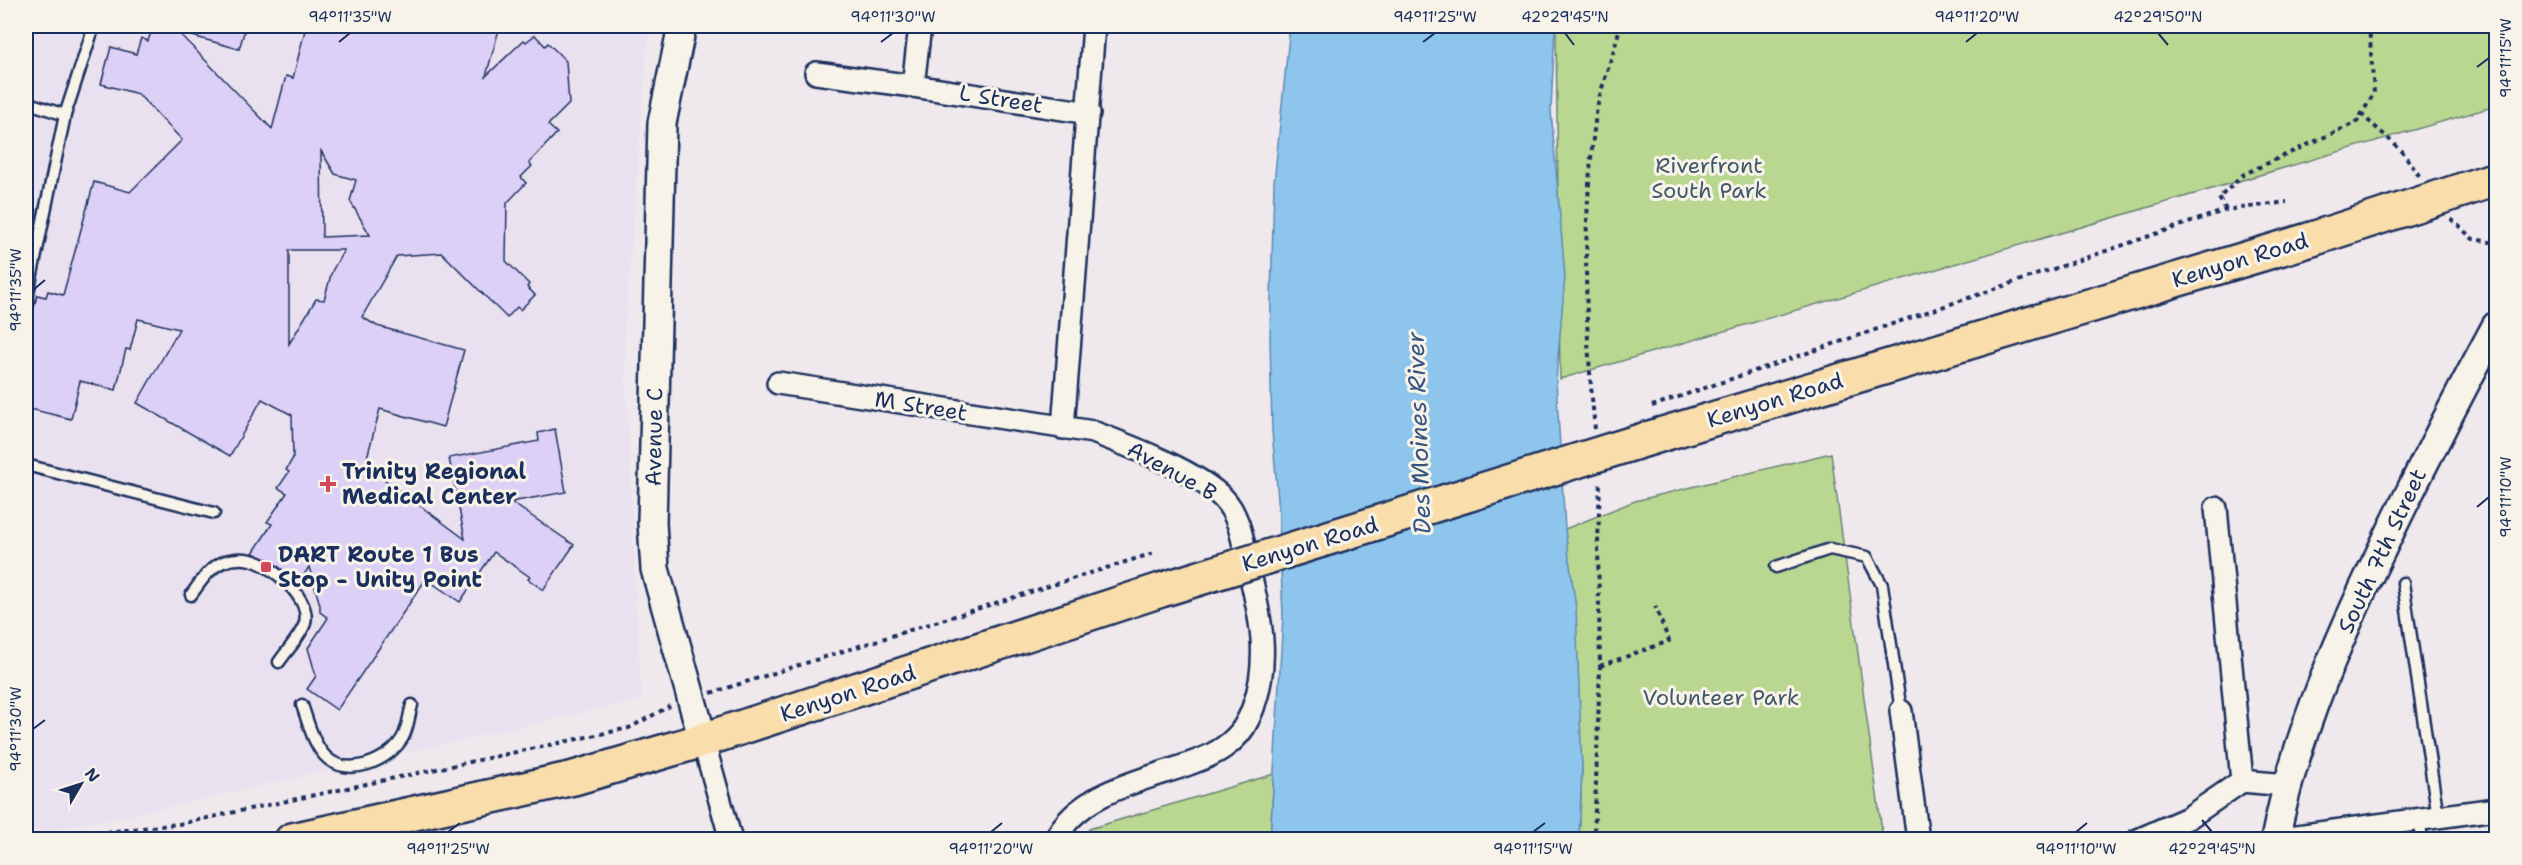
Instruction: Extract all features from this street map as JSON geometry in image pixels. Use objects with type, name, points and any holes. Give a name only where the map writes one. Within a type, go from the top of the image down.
[{"type":"main road","name":"Kenyon Road","points":[[292,840],[574,778],[703,740],[1161,590],[1657,420],[2312,238],[2496,179]]},
{"type":"street","name":"Avenue C","points":[[682,26],[662,123],[652,523],[655,569],[731,840]]},
{"type":"street","points":[[914,86],[920,26]]},
{"type":"street","points":[[1064,428],[1095,26]]},
{"type":"street","name":"L Street","points":[[816,73],[1089,113]]},
{"type":"street","name":"South 7th Street","points":[[2275,839],[2286,785],[2318,694],[2360,595],[2441,428],[2496,326]]},
{"type":"street","name":"M Street","points":[[778,383],[1064,428]]},
{"type":"street","name":"Avenue B","points":[[1055,840],[1073,816],[1095,798],[1209,756],[1235,739],[1249,718],[1258,694],[1263,663],[1261,620],[1237,520],[1223,498],[1199,481],[1128,446],[1093,432],[1064,428]]},
{"type":"street","points":[[2216,508],[2242,781]]},
{"type":"street","points":[[1901,711],[1918,840]]},
{"type":"street","points":[[2138,840],[2188,818],[2242,781],[2286,785]]},
{"type":"street","points":[[2275,839],[2427,825],[2496,809]]},
{"type":"lane","points":[[26,303],[65,116],[94,26]]},
{"type":"lane","points":[[26,102],[65,116]]},
{"type":"lane","points":[[26,465],[214,513]]},
{"type":"lane","points":[[1776,567],[1830,549],[1867,557],[1882,585],[1901,711]]},
{"type":"lane","points":[[190,595],[208,572],[221,563],[234,559],[250,560],[266,567],[297,592],[305,608],[304,623],[279,662]]},
{"type":"lane","points":[[2403,583],[2427,825]]},
{"type":"lane","points":[[302,705],[313,736],[326,757],[344,766],[366,767],[385,755],[403,738],[412,705]]},
{"type":"path","points":[[2226,210],[2220,198],[2244,174],[2357,122],[2374,93],[2369,26]]},
{"type":"path","points":[[1657,420],[2226,210],[2287,202]]},
{"type":"path","points":[[35,840],[179,824],[629,728],[667,707],[1157,552]]},
{"type":"path","points":[[1600,666],[1669,641],[1655,606]]},
{"type":"shaded area","name":"Trinity Regional Medical Center","points":[[26,26],[653,26],[647,50],[624,335],[642,699],[136,814],[26,834]]},
{"type":"green space","name":"Riverfront South Park","points":[[1556,26],[2489,26],[2496,28],[2496,106],[1560,379]]},
{"type":"green space","name":"Volunteer Park","points":[[1831,453],[1883,839],[1579,839],[1582,770],[1565,529],[1635,501]]},
{"type":"green space","points":[[1274,774],[1270,839],[1084,839],[1089,829]]},
{"type":"water","name":"Des Moines River","points":[[1290,26],[1555,26],[1551,110],[1565,276],[1556,381],[1565,529],[1576,608],[1582,770],[1579,839],[1270,840],[1283,616],[1278,499],[1272,431],[1270,337],[1274,183]]},
{"type":"building","points":[[153,26],[246,26],[239,49],[178,32],[272,129],[286,76],[293,78],[306,26],[500,26],[486,76],[524,40],[526,42],[535,35],[545,46],[548,43],[566,61],[569,104],[548,125],[557,133],[529,163],[532,166],[521,177],[526,183],[507,203],[506,261],[529,284],[527,287],[535,295],[520,310],[517,307],[507,318],[442,253],[397,256],[362,317],[377,326],[464,350],[443,427],[380,409],[365,465],[465,539],[449,458],[539,441],[538,433],[555,429],[566,492],[511,502],[574,545],[543,590],[528,579],[530,577],[494,552],[460,602],[426,579],[337,710],[307,689],[316,676],[308,648],[328,618],[320,612],[309,567],[298,584],[273,562],[253,553],[272,524],[267,522],[287,493],[278,488],[289,472],[286,470],[293,458],[292,415],[262,399],[230,456],[137,403],[179,329],[138,319],[130,350],[126,349],[116,390],[80,381],[71,419],[26,408],[26,340],[37,295],[46,297],[48,291],[63,295],[94,182],[130,192],[182,140],[138,94],[101,84],[111,47],[136,54],[141,38],[148,41]],"holes":[[[321,151],[335,174],[356,180],[350,201],[370,235],[322,237]],[[289,250],[344,250],[332,271],[324,300],[316,299],[289,344]]]},
{"type":"place","name":"Trinity Regional Medical Center","points":[[328,484]]},
{"type":"place","name":"DART Route 1 Bus Stop - Unity Point","points":[[266,567]]}]
